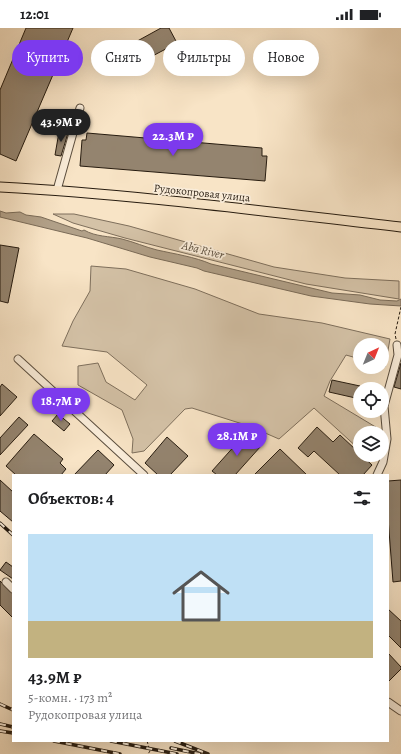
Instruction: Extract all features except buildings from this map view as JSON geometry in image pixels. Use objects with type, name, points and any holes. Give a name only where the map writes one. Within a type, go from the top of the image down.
[{"type":"main road","name":"Рудокопровая улица","points":[[0,187],[58,190],[401,227]]},
{"type":"street","points":[[58,190],[80,108]]},
{"type":"street","points":[[377,474],[383,462],[387,439],[384,406],[398,355],[397,345]]},
{"type":"street","points":[[18,359],[143,474]]},
{"type":"street","points":[[6,582],[12,588]]},
{"type":"street","points":[[389,703],[401,712]]},
{"type":"path","points":[[397,345],[395,334],[401,307]]},
{"type":"path","points":[[148,742],[150,751],[148,754]]},
{"type":"shaded area","points":[[0,211],[6,213],[20,212],[26,215],[41,217],[93,234],[122,239],[153,249],[211,264],[332,293],[360,295],[380,300],[397,301],[401,299],[401,306],[370,304],[311,296],[204,271],[87,238],[0,217]]},
{"type":"shaded area","points":[[53,214],[74,214],[129,226],[274,267],[345,278],[399,281],[399,299],[306,284],[125,238],[73,223]]},
{"type":"shaded area","points":[[91,266],[126,269],[195,289],[259,314],[322,323],[386,338],[353,338],[353,357],[346,355],[330,381],[324,396],[353,413],[353,418],[361,418],[374,426],[353,426],[353,444],[314,408],[279,439],[249,426],[192,408],[185,409],[144,451],[132,453],[133,439],[122,410],[78,385],[78,366],[98,363],[106,382],[135,400],[147,385],[107,352],[62,346],[73,321],[90,291]]},
{"type":"railway","points":[[0,523],[12,534]]},
{"type":"railway","points":[[0,704],[12,710]]},
{"type":"railway","points":[[0,724],[12,727]]},
{"type":"railway","points":[[0,731],[12,733]]},
{"type":"railway","points":[[59,742],[120,754]]},
{"type":"railway","points":[[116,742],[177,754]]},
{"type":"railway","points":[[178,742],[208,754]]},
{"type":"railway","points":[[171,748],[200,754]]},
{"type":"water label","name":"Aba River","points":[[203,250]]}]
